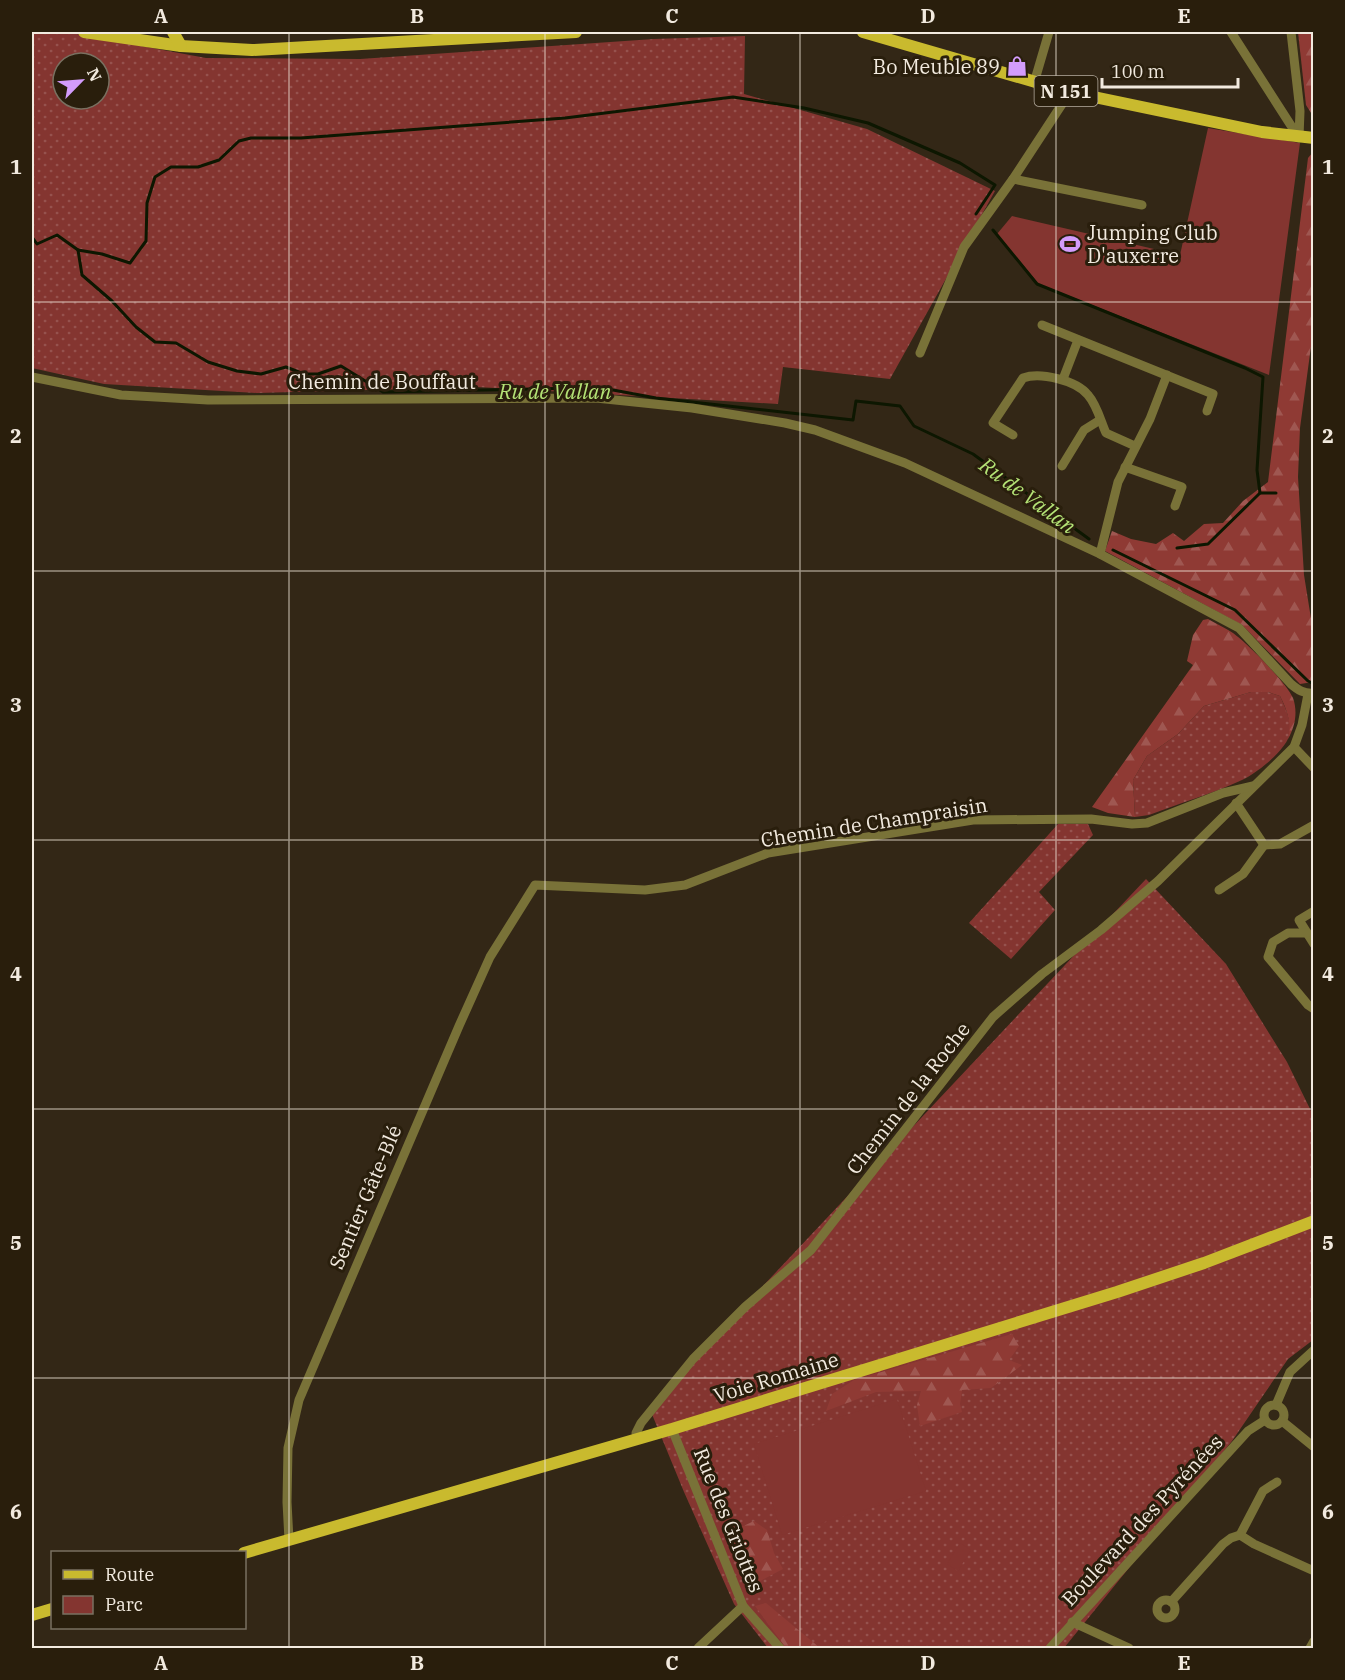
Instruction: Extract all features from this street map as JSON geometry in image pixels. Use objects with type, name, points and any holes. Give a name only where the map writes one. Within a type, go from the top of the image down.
[{"type":"main road","points":[[84,32],[151,37],[181,46],[230,50],[284,50],[576,32]]},
{"type":"main road","points":[[173,32],[181,46]]},
{"type":"main road","name":"N 151","points":[[863,32],[1070,92],[1294,137],[1314,138]]},
{"type":"main road","name":"Voie Romaine","points":[[246,1552],[672,1429],[1158,1279],[1314,1221]]},
{"type":"main road","points":[[32,1615],[51,1609]]},
{"type":"street","points":[[1034,83],[1049,32]]},
{"type":"street","points":[[1231,32],[1294,137]]},
{"type":"street","points":[[1291,32],[1300,111],[1294,137]]},
{"type":"street","points":[[920,353],[964,247],[1013,179],[1070,92]]},
{"type":"street","points":[[1013,179],[1142,205]]},
{"type":"street","points":[[1042,325],[1213,394],[1207,411]]},
{"type":"street","points":[[1063,379],[1078,340]]},
{"type":"street","points":[[1102,546],[1118,482],[1150,418],[1167,375]]},
{"type":"street","points":[[1013,435],[993,423],[1023,378],[1029,376],[1063,379],[1088,394],[1106,433],[1135,446]]},
{"type":"street","name":"Chemin de Bouffaut","points":[[32,377],[122,395],[208,400],[596,398],[632,400],[754,418],[814,430],[904,463],[1102,546],[1239,628],[1291,684],[1311,694]]},
{"type":"street","points":[[1062,466],[1084,430],[1100,420]]},
{"type":"street","points":[[1125,467],[1182,487],[1175,506]]},
{"type":"street","name":"Chemin de la Roche","points":[[637,1439],[636,1433],[641,1423],[693,1359],[745,1307],[811,1251],[993,1017],[1042,974],[1101,930],[1158,881],[1294,747],[1311,694]]},
{"type":"street","points":[[1294,747],[1314,768]]},
{"type":"street","name":"Chemin de Champraisin","points":[[535,885],[645,890],[685,885],[768,853],[973,820],[1091,819],[1132,824],[1147,823],[1223,793],[1253,786]]},
{"type":"street","points":[[1236,803],[1264,845]]},
{"type":"street","points":[[1264,845],[1280,844],[1314,825]]},
{"type":"street","points":[[1219,890],[1243,874],[1264,845]]},
{"type":"street","name":"Sentier Gâte-Blé","points":[[290,1540],[288,1448],[299,1401],[490,957],[535,885]]},
{"type":"street","points":[[1314,911],[1299,920],[1314,944]]},
{"type":"street","points":[[1307,933],[1288,933],[1273,942],[1268,957],[1308,1005],[1314,1009]]},
{"type":"street","points":[[1276,1405],[1290,1372],[1314,1350]]},
{"type":"street","points":[[1276,1405],[1266,1408],[1265,1420],[1267,1424],[1274,1426],[1282,1421]]},
{"type":"street","points":[[1276,1405],[1283,1411],[1282,1421]]},
{"type":"street","name":"Boulevard des Pyrénées","points":[[1050,1648],[1248,1431],[1265,1420]]},
{"type":"street","points":[[1282,1421],[1314,1448]]},
{"type":"street","name":"Rue des Griottes","points":[[672,1429],[743,1606],[778,1648]]},
{"type":"street","points":[[1171,1602],[1223,1544],[1240,1535],[1263,1491],[1277,1482]]},
{"type":"street","points":[[1240,1535],[1254,1544],[1314,1570]]},
{"type":"street","points":[[698,1648],[743,1606]]},
{"type":"street","points":[[1072,1623],[1129,1648]]},
{"type":"street","points":[[1310,1648],[1314,1641]]},
{"type":"green space","points":[[32,32],[66,32],[206,58],[360,59],[654,39],[745,36],[744,94],[867,129],[995,191],[890,379],[783,367],[778,404],[477,387],[257,393],[104,384],[32,368]]},
{"type":"green space","points":[[1298,32],[1313,32],[1313,116],[1306,105]]},
{"type":"green space","name":"Jumping Club D'auxerre","points":[[1208,128],[1300,143],[1269,375],[1039,284],[997,234],[1012,216],[1180,255]]},
{"type":"green space","points":[[1313,152],[1314,324],[1300,428],[1298,477],[1304,575],[1313,631],[1313,682],[1300,684],[1242,625],[1105,551],[1112,531],[1131,539],[1156,544],[1173,533],[1184,541],[1204,524],[1223,523],[1243,501],[1268,482],[1308,158]]},
{"type":"green space","points":[[1313,424],[1314,592],[1311,494]]},
{"type":"green space","points":[[1208,619],[1239,638],[1289,691],[1295,703],[1295,714],[1288,739],[1288,717],[1280,696],[1268,692],[1251,692],[1204,706],[1178,734],[1147,756],[1133,780],[1135,817],[1108,813],[1092,807],[1193,665],[1187,661],[1193,635],[1203,620]]},
{"type":"green space","points":[[1251,692],[1268,692],[1280,696],[1284,704],[1289,718],[1290,732],[1278,753],[1242,780],[1149,815],[1135,817],[1133,780],[1147,756],[1178,734],[1204,706]]},
{"type":"green space","points":[[1058,824],[1088,824],[1093,835],[1039,892],[1055,910],[1011,959],[969,923]]},
{"type":"green space","points":[[1146,879],[1226,964],[1287,1062],[1313,1115],[1313,1340],[1288,1359],[1232,1441],[1064,1648],[768,1648],[734,1604],[649,1407]]},
{"type":"green space","points":[[1012,1334],[1019,1346],[1009,1360],[1022,1365],[991,1388],[962,1390],[960,1404],[962,1412],[920,1426],[917,1405],[921,1391],[876,1392],[826,1411],[832,1394],[854,1380]]},
{"type":"green space","points":[[897,1399],[926,1491],[782,1535],[754,1444]]},
{"type":"green space","points":[[754,1521],[767,1530],[774,1553],[783,1569],[749,1587],[732,1547],[735,1530]]},
{"type":"green space","points":[[960,1543],[971,1550],[958,1571],[947,1564]]},
{"type":"green space","points":[[766,1603],[820,1648],[786,1648],[755,1606]]},
{"type":"waterway","points":[[78,250],[102,254],[130,263],[146,241],[147,203],[155,177],[171,167],[198,167],[219,160],[239,141],[251,138],[301,138],[565,118],[733,97],[804,108],[868,123],[960,163],[995,185],[976,214]]},
{"type":"waterway","points":[[993,230],[1037,284],[1263,377],[1257,470],[1260,493]]},
{"type":"waterway","name":"Ru de Vallan","points":[[32,237],[37,244],[57,235],[78,250],[82,275],[155,342],[176,343],[208,362],[237,371],[261,374],[286,367],[304,374],[318,374],[341,366],[383,392],[579,388],[613,390],[656,398],[853,420],[856,401],[900,406],[914,426],[973,454],[1089,539]]},
{"type":"waterway","points":[[1177,548],[1208,544],[1260,493],[1276,493]]},
{"type":"waterway","name":"Ru de Vallan","points":[[1113,550],[1235,610],[1308,681],[1314,684]]},
{"type":"place","name":"Bo Meuble 89","points":[[1017,66]]},
{"type":"place","name":"Jumping Club D'auxerre","points":[[1070,244]]}]
